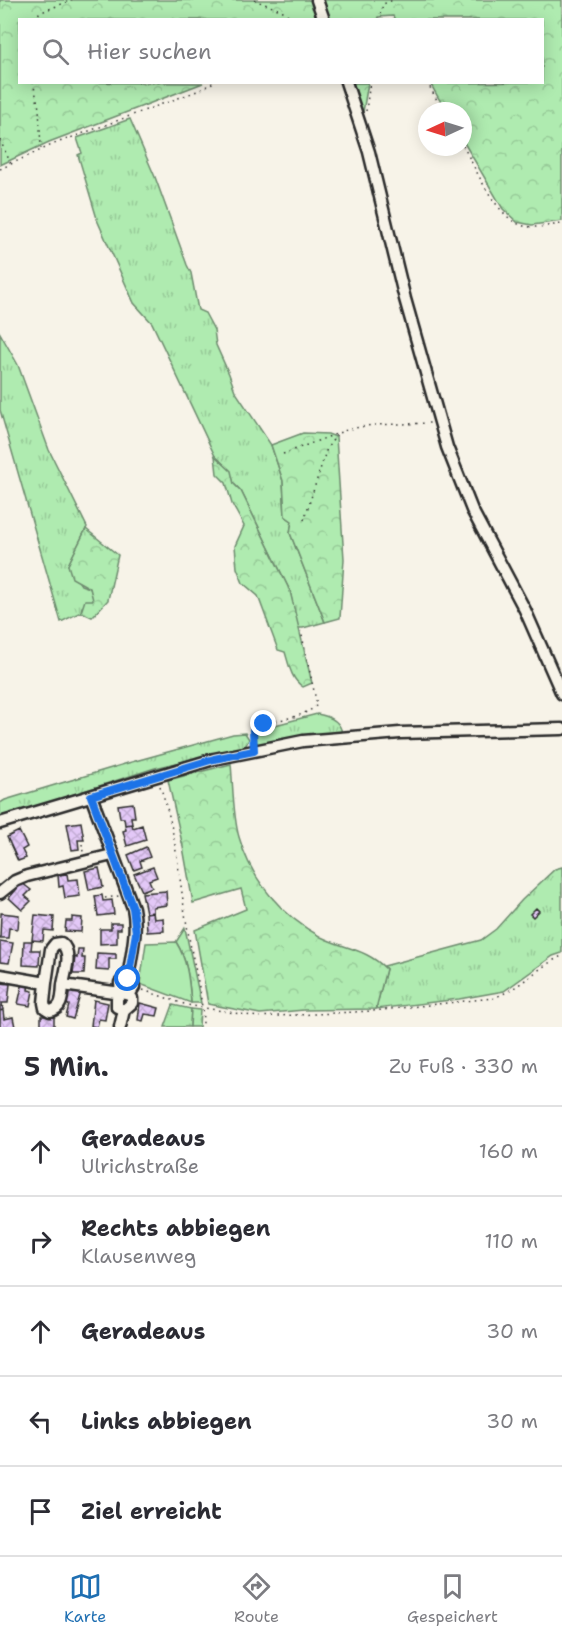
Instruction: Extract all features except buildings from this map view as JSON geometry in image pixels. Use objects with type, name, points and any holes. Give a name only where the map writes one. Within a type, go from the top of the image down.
[{"type":"street","points":[[317,0],[323,18]]},
{"type":"street","points":[[347,84],[369,152],[405,299],[447,447],[472,510],[525,610],[562,694]]},
{"type":"street","points":[[0,823],[214,759],[303,741],[400,733],[562,729]]},
{"type":"street","points":[[91,796],[133,908],[135,919],[136,933],[128,988],[132,1004],[124,1010],[120,1027]]},
{"type":"street","points":[[0,893],[15,881],[27,876],[112,855]]},
{"type":"street","points":[[61,943],[68,952],[60,1005],[56,1010],[50,1011],[45,1008],[46,983],[51,949],[55,944],[61,943]]},
{"type":"street","points":[[0,975],[46,983]]},
{"type":"street","points":[[63,985],[128,988]]},
{"type":"path","points":[[38,18],[39,13],[72,0]]},
{"type":"path","points":[[254,0],[284,11],[292,18]]},
{"type":"path","points":[[380,18],[384,0]]},
{"type":"path","points":[[383,4],[393,0]]},
{"type":"path","points":[[33,84],[39,108],[41,150]]},
{"type":"path","points":[[0,169],[41,150],[210,84]]},
{"type":"path","points":[[358,119],[366,112],[370,84]]},
{"type":"path","points":[[428,84],[438,102]]},
{"type":"path","points":[[0,140],[11,164]]},
{"type":"path","points":[[469,156],[500,210],[515,223],[527,227],[562,224]]},
{"type":"path","points":[[283,454],[339,432],[372,425],[430,423]]},
{"type":"path","points":[[304,520],[327,448],[339,432]]},
{"type":"path","points":[[254,751],[252,738],[253,730],[257,727],[285,721],[309,712],[317,705],[301,631]]},
{"type":"path","points":[[155,777],[170,814],[188,935],[199,977],[203,1027]]},
{"type":"path","points":[[128,988],[163,996],[187,1005],[258,1017],[373,1011],[470,1001],[508,993],[562,956]]},
{"type":"green space","points":[[0,0],[562,0],[562,221],[532,225],[517,222],[503,209],[472,156],[472,102],[441,102],[431,84],[544,84],[544,18],[394,18],[393,16],[378,18],[18,18],[18,84],[200,84],[49,142],[0,165]]},
{"type":"green space","points":[[353,84],[368,84],[363,112]]},
{"type":"green space","points":[[130,119],[155,177],[191,273],[198,310],[205,313],[214,330],[216,345],[235,391],[271,445],[283,481],[285,516],[292,521],[290,533],[325,622],[297,628],[290,591],[241,491],[234,484],[230,471],[215,456],[152,323],[134,303],[98,222],[78,155],[82,153],[77,138]]},
{"type":"green space","points":[[0,333],[18,365],[49,450],[87,527],[68,565],[81,585],[90,588],[94,600],[82,607],[81,612],[61,622],[0,410]]},
{"type":"green space","points":[[303,433],[328,434],[336,437],[344,559],[340,618],[325,622],[290,533],[292,521],[285,516],[283,481],[271,445]]},
{"type":"green space","points":[[215,456],[231,471],[234,484],[241,491],[290,591],[312,683],[303,687],[293,676],[285,652],[278,650],[258,596],[243,583],[237,568],[235,546],[244,526],[232,504],[226,483],[217,474]]},
{"type":"green space","points":[[86,529],[118,555],[108,600],[92,617],[81,612],[85,600],[93,600],[90,588],[72,578],[68,565]]},
{"type":"green space","points":[[317,714],[334,720],[342,734],[260,745],[256,742],[256,732],[260,729]]},
{"type":"green space","points":[[245,733],[249,739],[246,745],[238,749],[155,768],[0,818],[0,803],[5,800],[128,763],[233,734]]},
{"type":"green space","points":[[231,764],[237,829],[251,868],[270,895],[293,919],[321,937],[371,957],[386,969],[376,1009],[304,1010],[260,1014],[208,1004],[195,930],[246,909],[241,889],[193,903],[168,780]]},
{"type":"green space","points":[[562,867],[562,953],[553,956],[504,991],[376,1009],[386,969],[384,966],[481,940],[496,929],[555,869]]},
{"type":"green space","points":[[185,928],[201,1003],[191,1003],[189,979],[176,942]]},
{"type":"green space","points":[[176,942],[189,979],[191,1003],[140,984],[146,943]]},
{"type":"green space","points":[[173,1005],[191,1009],[190,1027],[165,1027]]},
{"type":"green space","points":[[191,1009],[200,1010],[199,1027],[190,1027]]},
{"type":"route","points":[[128,979],[136,933],[133,908],[91,796],[214,759],[254,751],[253,730],[264,724]]}]
